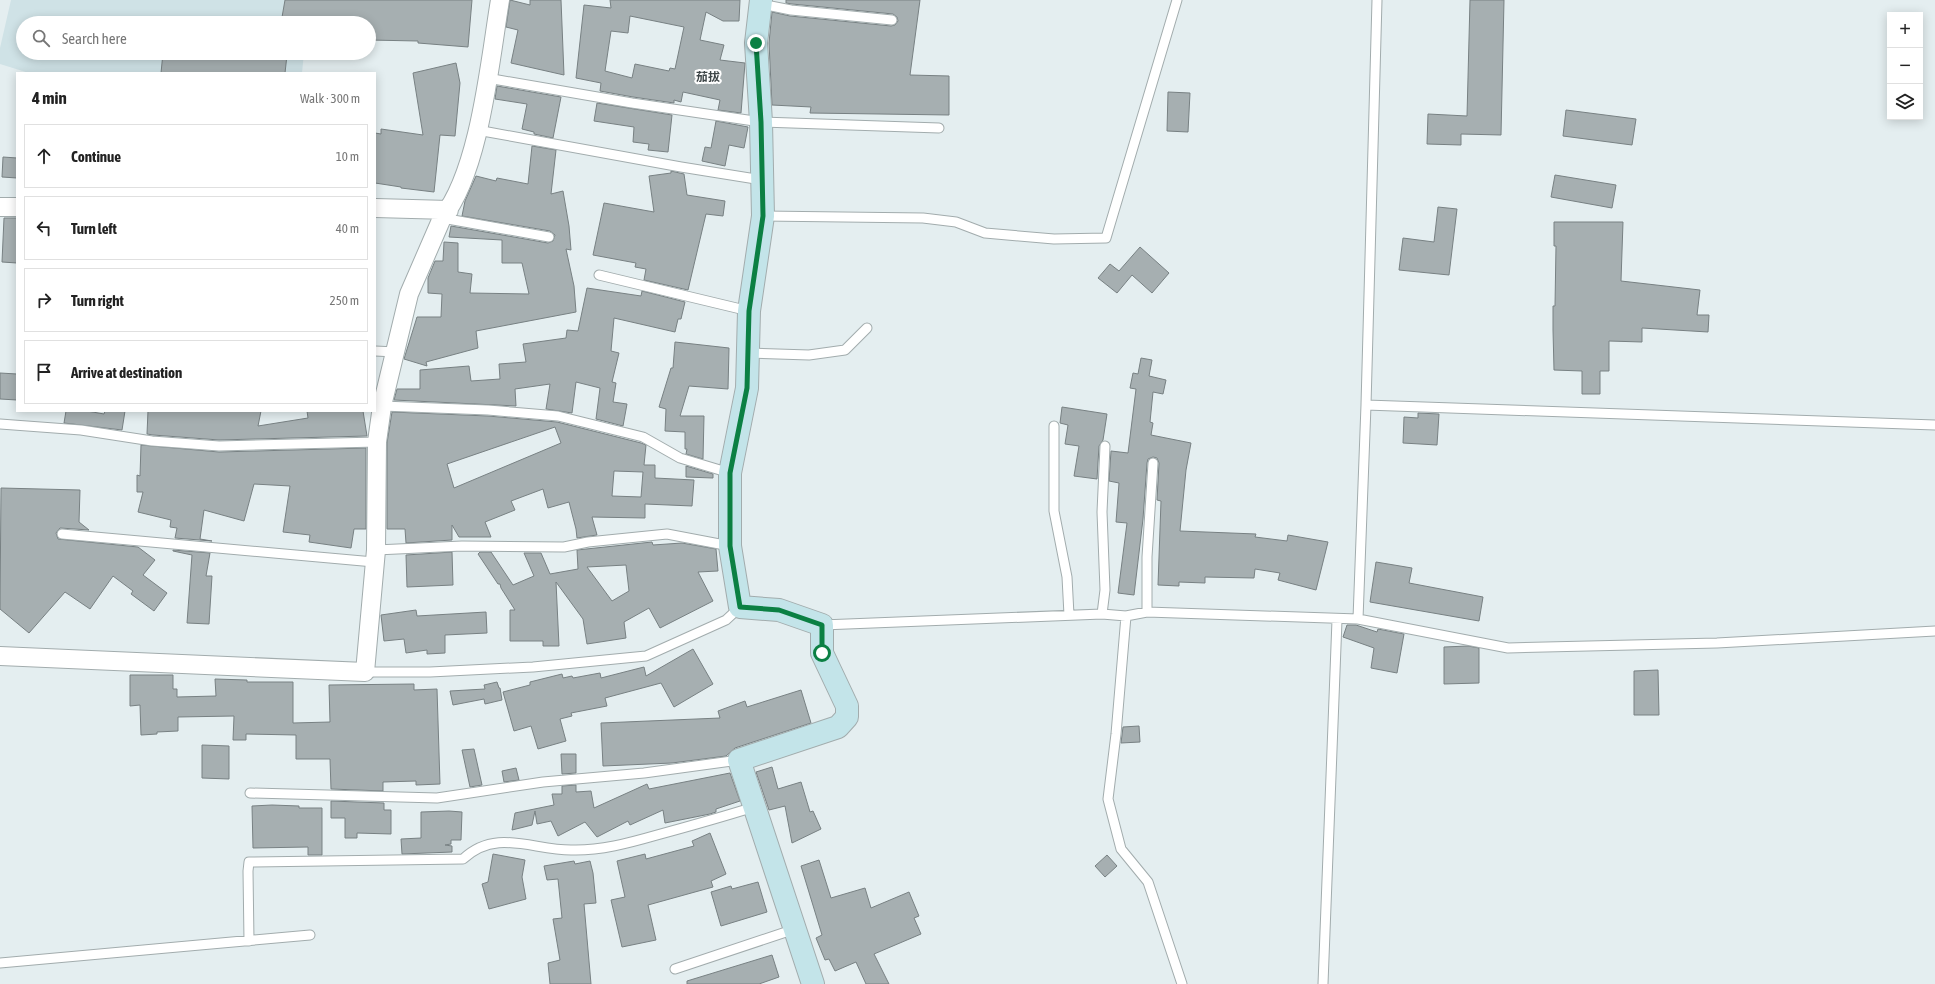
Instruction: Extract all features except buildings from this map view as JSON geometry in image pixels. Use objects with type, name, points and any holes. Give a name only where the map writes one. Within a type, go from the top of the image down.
[{"type":"street","points":[[0,656],[365,672],[375,556],[377,442],[382,406],[409,294],[445,214],[468,168],[487,78],[500,0]]},
{"type":"street","points":[[761,2],[756,43],[761,122],[763,216],[749,311],[747,388],[730,473],[730,546],[740,607],[779,610],[822,625],[822,653],[847,706],[847,717],[838,727],[739,760],[813,984]]},
{"type":"street","points":[[0,207],[16,207]]},
{"type":"street","points":[[376,208],[445,214]]},
{"type":"lane","points":[[763,216],[922,218],[956,222],[985,233],[1054,239],[1106,238],[1177,0]]},
{"type":"lane","points":[[1358,619],[1366,405],[1377,0]]},
{"type":"lane","points":[[761,2],[791,10],[892,20]]},
{"type":"lane","points":[[487,78],[632,103],[761,122],[939,128]]},
{"type":"lane","points":[[477,130],[762,180]]},
{"type":"lane","points":[[445,214],[549,237]]},
{"type":"lane","points":[[599,275],[749,311]]},
{"type":"lane","points":[[748,353],[810,355],[845,350],[867,328]]},
{"type":"lane","points":[[376,351],[396,352]]},
{"type":"lane","points":[[1366,405],[1935,425]]},
{"type":"lane","points":[[382,406],[488,410],[558,416],[643,437],[680,458],[730,473]]},
{"type":"lane","points":[[0,424],[81,430],[152,442],[219,446],[377,442]]},
{"type":"lane","points":[[1054,426],[1054,511],[1066,577],[1069,615]]},
{"type":"lane","points":[[1102,614],[1105,590],[1102,512],[1105,446]]},
{"type":"lane","points":[[1147,612],[1147,557],[1153,463]]},
{"type":"lane","points":[[62,534],[375,556],[462,546],[564,547],[588,542],[667,534],[730,546]]},
{"type":"lane","points":[[365,672],[430,672],[533,667],[646,656],[726,620],[740,607]]},
{"type":"lane","points":[[822,625],[1102,614],[1126,616],[1147,612],[1337,620],[1358,619],[1508,648],[1717,643],[1935,631]]},
{"type":"lane","points":[[1126,616],[1116,734],[1108,799],[1121,849],[1148,882],[1182,984]]},
{"type":"lane","points":[[1323,984],[1337,620]]},
{"type":"lane","points":[[250,793],[437,798],[543,782],[644,773],[739,760]]},
{"type":"lane","points":[[249,941],[248,871],[250,862],[463,859],[470,852],[485,844],[502,841],[570,850],[596,849],[630,843],[754,807]]},
{"type":"lane","points":[[675,969],[795,929]]},
{"type":"lane","points":[[0,963],[310,935]]},
{"type":"shaded area","points":[[11,0],[312,0],[310,16],[16,16],[16,60],[303,60],[302,72],[26,72],[0,64],[0,48]]},
{"type":"district","name":"茄拔","points":[[708,77]]},
{"type":"route","points":[[756,43],[761,122],[763,216],[749,311],[747,388],[730,473],[730,546],[740,607],[779,610],[822,625],[822,653]]}]
